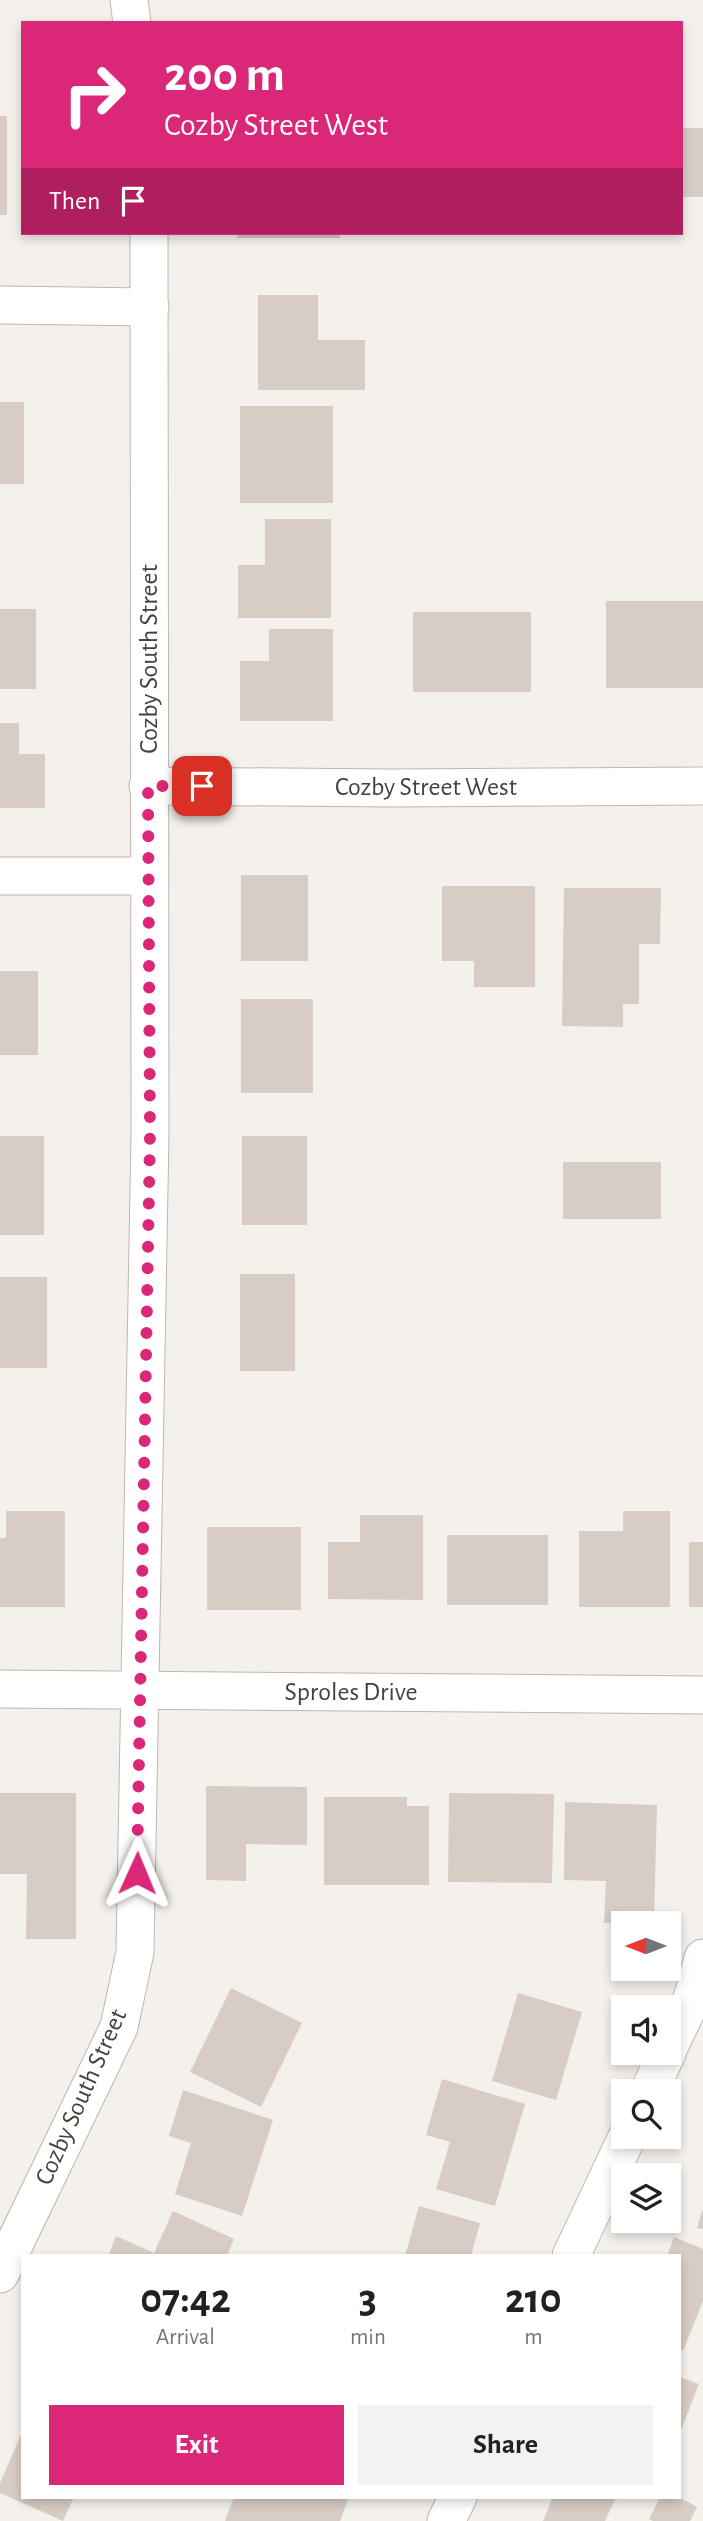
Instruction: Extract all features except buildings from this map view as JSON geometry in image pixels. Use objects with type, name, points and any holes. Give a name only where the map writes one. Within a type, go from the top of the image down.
[{"type":"street","points":[[129,0],[132,21]]},
{"type":"street","name":"Cozby South Street","points":[[3,2259],[119,2027],[135,1952],[150,1134],[149,235]]},
{"type":"street","points":[[0,305],[150,307]]},
{"type":"street","name":"Cozby Street West","points":[[148,786],[703,786]]},
{"type":"street","points":[[0,876],[148,876]]},
{"type":"street","name":"Sproles Drive","points":[[0,1689],[703,1695]]},
{"type":"street","points":[[681,2023],[692,1999],[703,1958]]},
{"type":"street","points":[[572,2254],[621,2149]]},
{"type":"street","points":[[446,2521],[457,2499]]},
{"type":"route","points":[[137,1873],[150,1134],[148,786],[202,786]]}]
